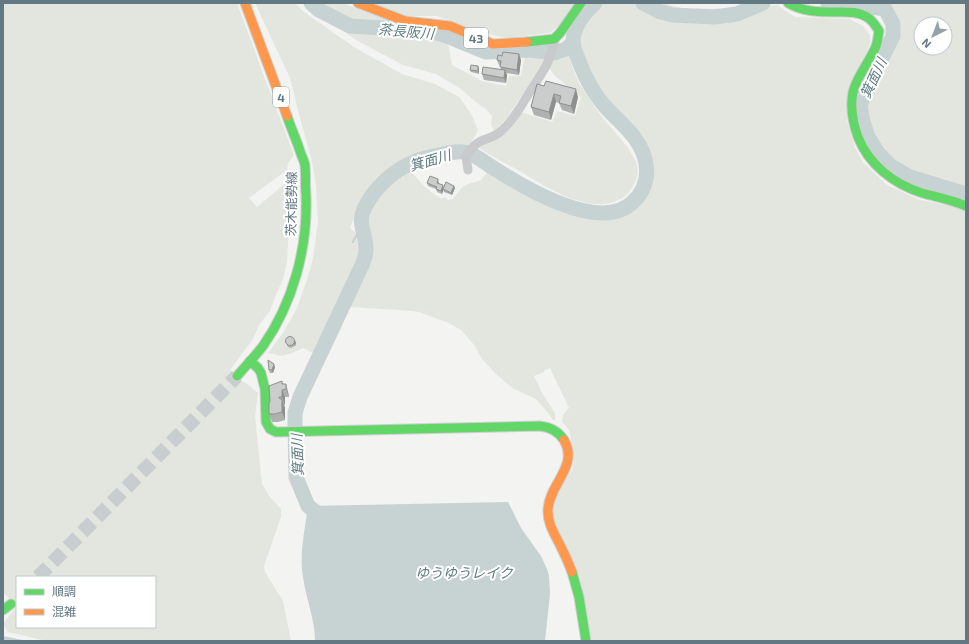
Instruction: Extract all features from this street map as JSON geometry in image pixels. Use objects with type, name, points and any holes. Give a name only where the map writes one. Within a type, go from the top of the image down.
[{"type":"main road","name":"茨木能勢線","points":[[237,376],[262,346],[282,310],[299,264],[306,220],[305,168],[245,3]]},
{"type":"main road","name":"43","points":[[358,3],[405,21],[450,26],[493,44],[550,40],[556,38]]},
{"type":"main road","points":[[556,38],[581,3]]},
{"type":"main road","points":[[790,4],[809,11],[853,12],[866,16],[874,23],[879,32],[877,46],[854,90],[851,102],[852,118],[861,144],[874,163],[890,178],[909,188],[966,206]]},
{"type":"main road","points":[[252,359],[260,370],[264,383],[266,422],[268,427],[274,431],[304,432],[540,426],[549,427],[557,432],[563,438],[567,446],[569,460],[566,469],[550,498],[548,504],[548,515],[552,531],[565,554],[572,573],[578,594],[586,641]]},
{"type":"main road","points":[[3,610],[11,604]]},
{"type":"street","points":[[468,170],[466,156],[473,147],[481,141],[495,136],[500,132],[508,125],[520,109],[537,81],[551,53],[556,38]]},
{"type":"shaded area","points":[[3,3],[237,3],[294,155],[288,163],[287,170],[249,198],[257,207],[294,176],[294,193],[287,262],[283,279],[270,311],[259,325],[253,339],[230,370],[241,381],[246,383],[258,393],[255,416],[262,484],[270,497],[281,509],[281,517],[264,566],[265,572],[283,601],[291,641],[47,641],[8,632],[3,624],[16,607],[5,594],[3,596]]},
{"type":"shaded area","points":[[255,3],[295,3],[304,12],[354,47],[402,74],[435,84],[459,97],[472,115],[478,131],[467,149],[443,149],[411,158],[376,184],[364,198],[350,228],[356,233],[352,242],[354,243],[359,236],[361,248],[359,259],[329,324],[327,324],[313,353],[303,348],[282,356],[268,353],[283,333],[298,305],[313,259],[318,222],[316,185],[312,161],[290,78]]},
{"type":"shaded area","points":[[306,3],[343,3],[365,12],[446,31],[452,65],[482,81],[506,86],[509,76],[521,76],[525,55],[493,56],[492,48],[540,46],[550,48],[544,63],[506,119],[494,131],[491,124],[492,116],[486,109],[461,89],[436,74],[403,65],[356,40]]},
{"type":"shaded area","points":[[366,3],[575,3],[560,24],[549,33],[505,38],[473,30],[437,16],[407,16]]},
{"type":"shaded area","points":[[588,3],[663,3],[682,8],[722,9],[777,5],[795,17],[850,19],[863,26],[870,35],[870,43],[847,120],[855,148],[863,162],[887,185],[920,200],[956,207],[966,211],[966,641],[590,641],[555,527],[552,511],[558,492],[573,468],[574,459],[569,430],[562,422],[563,415],[569,408],[550,368],[534,376],[542,393],[555,413],[555,420],[553,420],[536,399],[514,389],[496,374],[482,359],[475,346],[461,330],[449,323],[419,312],[349,307],[371,255],[371,240],[368,221],[369,212],[381,193],[393,180],[410,170],[432,193],[442,199],[444,197],[448,200],[453,199],[465,185],[481,180],[495,163],[545,192],[564,201],[584,207],[603,210],[620,206],[634,195],[642,179],[643,170],[641,161],[634,149],[599,105],[583,77],[568,43],[568,38],[572,27]]},
{"type":"shaded area","points":[[888,3],[966,3],[966,189],[912,172],[894,162],[881,150],[871,130],[866,104],[899,37],[899,23]]},
{"type":"shaded area","points":[[566,45],[579,83],[599,113],[624,143],[636,162],[638,170],[634,185],[626,195],[613,202],[601,204],[576,200],[539,183],[478,147],[521,112],[552,122],[557,111],[575,116],[581,97],[555,76],[548,66],[555,49]]},
{"type":"water","name":"ゆうゆうレイク","points":[[508,502],[521,528],[541,556],[549,576],[550,594],[545,641],[315,641],[314,625],[304,585],[302,568],[303,542],[308,506]]},
{"type":"water","points":[[3,636],[28,641],[3,641]]},
{"type":"building","points":[[503,52],[519,54],[517,70],[500,67],[501,61],[497,60],[498,55],[502,56]]},
{"type":"building","points":[[471,65],[478,66],[478,71],[470,70]]},
{"type":"building","points":[[483,67],[505,70],[504,78],[482,74]]},
{"type":"building","points":[[546,81],[576,89],[571,106],[559,103],[561,96],[554,94],[549,112],[531,107],[537,84],[544,86]]},
{"type":"building","points":[[430,176],[438,179],[437,183],[443,185],[441,191],[436,189],[437,187],[427,183]]},
{"type":"building","points":[[446,182],[454,186],[451,193],[443,189]]},
{"type":"building","points":[[290,336],[295,341],[290,346],[285,341]]},
{"type":"building","points":[[268,360],[274,364],[272,370],[269,370]]},
{"type":"building","points":[[282,381],[282,384],[286,384],[286,389],[282,390],[282,397],[279,397],[282,400],[282,412],[269,414],[269,386]]},
{"type":"waterway","name":"茶長阪川","points":[[311,3],[319,10],[350,26],[437,33],[486,52],[530,50],[554,53],[566,49],[573,43]]},
{"type":"waterway","name":"箕面川","points":[[324,518],[308,506],[296,477],[295,413],[300,397],[363,263],[366,245],[362,224],[362,213],[374,192],[393,174],[408,164],[424,158],[454,152],[469,153],[522,185],[562,204],[582,210],[601,213],[619,211],[633,202],[644,187],[647,170],[643,153],[634,137],[596,95],[585,75],[574,47],[573,41],[577,25],[595,3]]},
{"type":"waterway","name":"箕面川","points":[[643,3],[658,11],[672,15],[714,17],[737,14],[763,3]]},
{"type":"waterway","name":"箕面川","points":[[828,3],[885,9],[893,24],[893,36],[860,105],[863,122],[868,137],[878,153],[891,166],[910,177],[966,194]]},
{"type":"waterway","points":[[353,242],[361,227]]},
{"type":"tunnel","points":[[39,576],[237,376]]},
{"type":"traffic: fast","points":[[527,42],[554,39],[560,33],[581,3]]},
{"type":"traffic: fast","points":[[788,3],[811,11],[856,13],[863,15],[872,21],[879,31],[877,42],[857,80],[852,98],[853,121],[863,147],[876,165],[892,179],[922,193],[950,200],[966,206]]},
{"type":"traffic: fast","points":[[237,376],[263,346],[283,312],[301,255],[306,215],[305,165],[287,116]]},
{"type":"traffic: fast","points":[[250,361],[261,373],[265,389],[266,422],[270,429],[276,432],[540,426],[554,430],[564,440]]},
{"type":"traffic: fast","points":[[572,572],[579,597],[586,641]]},
{"type":"traffic: fast","points":[[3,610],[11,604]]},
{"type":"traffic: slow","points":[[245,3],[287,116]]},
{"type":"traffic: slow","points":[[358,3],[405,21],[450,26],[493,44],[527,42]]},
{"type":"traffic: slow","points":[[564,440],[568,449],[568,458],[566,466],[553,491],[548,514],[552,530],[572,572]]}]
